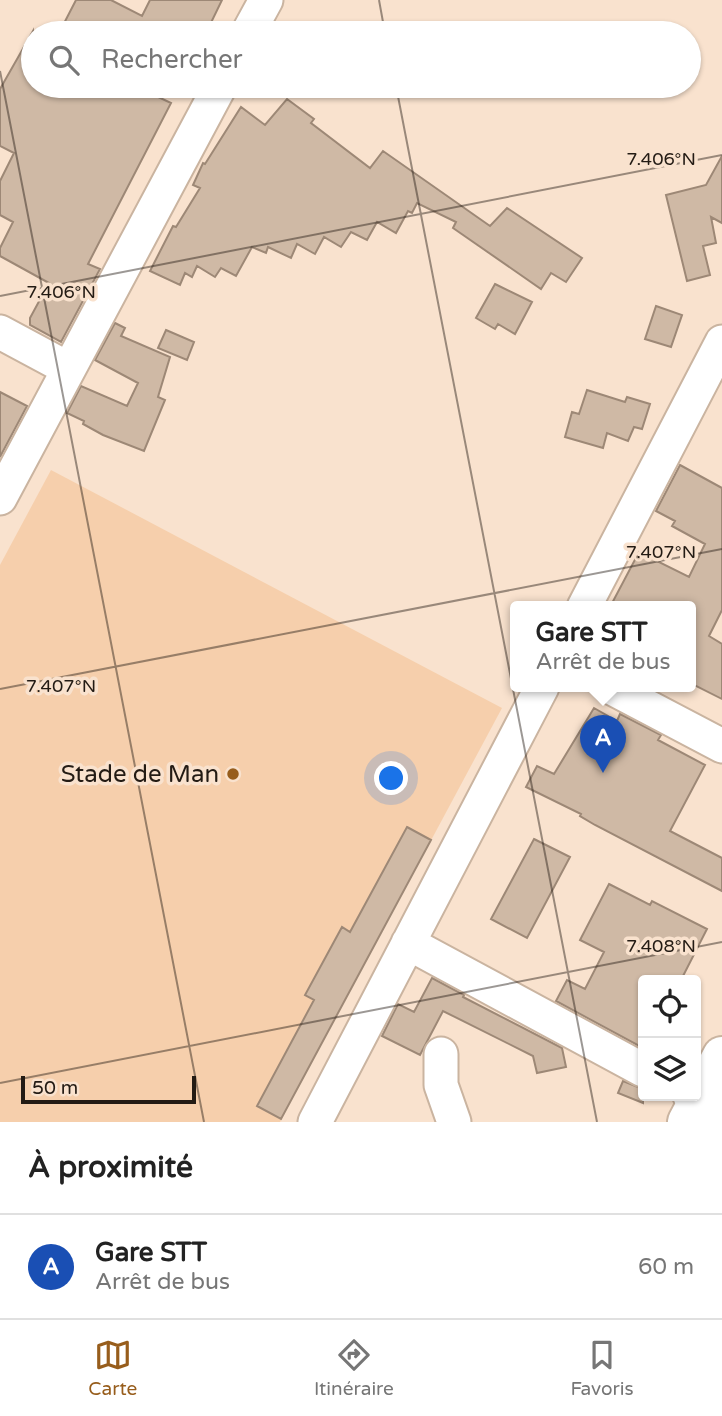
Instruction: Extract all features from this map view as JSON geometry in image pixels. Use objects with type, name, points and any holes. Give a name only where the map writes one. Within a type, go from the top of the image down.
[{"type":"main road","points":[[700,1108],[722,1056]]},
{"type":"street","points":[[255,21],[267,0]]},
{"type":"street","points":[[0,498],[67,368],[213,98]]},
{"type":"street","points":[[0,332],[67,368]]},
{"type":"street","points":[[587,601],[722,342]]},
{"type":"street","points":[[315,1122],[539,692]]},
{"type":"street","points":[[619,692],[722,746]]},
{"type":"street","points":[[408,943],[638,1067]]},
{"type":"street","points":[[441,1054],[441,1085],[454,1122]]},
{"type":"shaded area","name":"Stade de Man","points":[[51,470],[502,708],[280,1122],[0,1122],[0,565]]},
{"type":"building","points":[[76,0],[111,0],[142,16],[150,0],[222,0],[212,21],[65,21]]},
{"type":"building","points":[[21,52],[21,98],[160,98],[171,103],[88,264],[100,269],[61,342],[30,325],[30,318],[49,283],[0,256],[0,248],[13,222],[0,215],[0,181],[14,153],[0,146],[0,89]]},
{"type":"building","points":[[287,99],[314,119],[311,123],[370,168],[383,151],[490,226],[507,208],[582,258],[566,282],[551,273],[541,289],[453,228],[456,222],[417,203],[412,213],[408,211],[396,233],[377,222],[367,240],[351,232],[341,247],[324,237],[315,254],[297,244],[291,258],[268,247],[266,253],[252,247],[236,276],[221,268],[215,277],[197,266],[192,277],[185,273],[180,285],[150,271],[173,226],[176,227],[200,188],[193,185],[203,163],[205,164],[241,107],[265,125]]},
{"type":"building","points":[[722,156],[722,223],[711,217],[716,243],[703,246],[710,275],[687,281],[666,195],[706,185]]},
{"type":"building","points":[[495,284],[532,302],[515,334],[498,324],[495,329],[476,318]]},
{"type":"building","points":[[656,306],[682,315],[671,347],[645,339]]},
{"type":"building","points":[[115,323],[125,328],[121,336],[170,357],[158,397],[165,400],[144,451],[103,435],[67,413],[81,386],[127,406],[138,383],[95,360]]},
{"type":"building","points":[[166,330],[194,342],[187,360],[158,348]]},
{"type":"building","points":[[587,390],[625,402],[627,397],[650,404],[642,429],[634,427],[628,441],[607,433],[603,448],[565,437],[572,412],[579,414]]},
{"type":"building","points":[[0,392],[27,406],[0,457]]},
{"type":"building","points":[[680,465],[722,488],[722,610],[709,636],[722,644],[722,699],[696,686],[696,601],[613,601],[639,552],[689,577],[705,544],[672,526],[675,521],[656,511]]},
{"type":"building","points":[[594,708],[617,721],[620,714],[661,735],[658,740],[705,765],[670,831],[722,858],[722,891],[526,787],[537,766],[554,774]]},
{"type":"building","points":[[407,827],[431,840],[281,1119],[257,1106],[314,1000],[305,995],[342,927],[350,932]]},
{"type":"building","points":[[534,839],[570,857],[527,938],[491,919]]},
{"type":"building","points":[[609,884],[650,905],[652,901],[707,929],[684,975],[638,975],[638,1045],[556,1001],[567,980],[585,989],[604,952],[580,940]]},
{"type":"building","points":[[432,978],[562,1048],[566,1067],[537,1073],[533,1056],[443,1011],[420,1055],[382,1036],[398,1004],[414,1012]]},
{"type":"building","points":[[623,1081],[638,1087],[638,1101],[618,1093]]},
{"type":"place","name":"Gare STT","points":[[603,773]]},
{"type":"place","name":"Stade de Man","points":[[233,774]]}]
